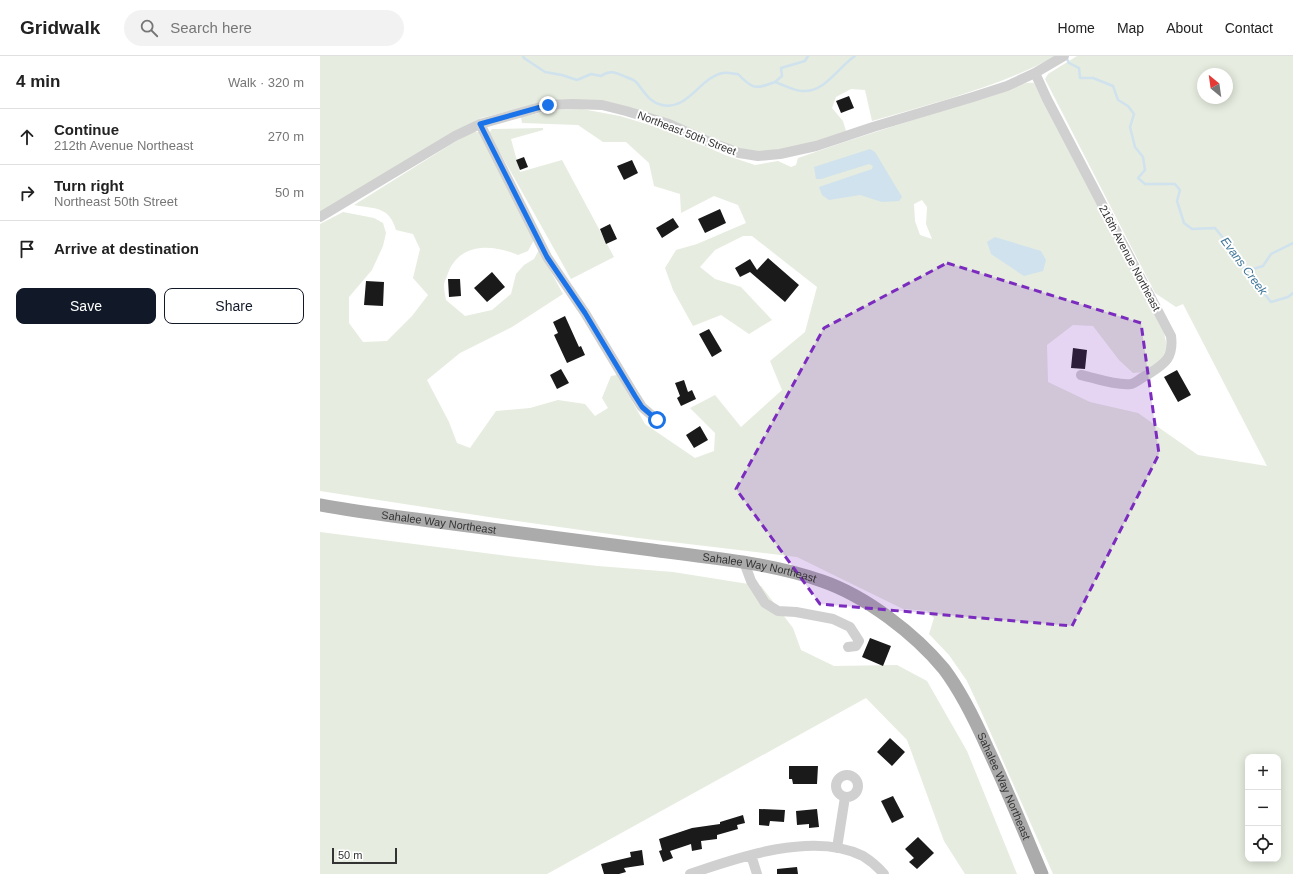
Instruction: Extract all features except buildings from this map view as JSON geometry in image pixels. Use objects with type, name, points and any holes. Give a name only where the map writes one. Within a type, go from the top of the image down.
[{"type":"main road","name":"Sahalee Way Northeast","points":[[320,505],[497,530],[760,564],[817,579],[848,593],[882,612],[927,651],[944,669],[974,717],[1042,874]]},
{"type":"street","name":"Northeast 50th Street","points":[[320,217],[455,136],[480,124],[548,105],[602,105],[669,124],[739,153],[758,156],[780,154],[816,146],[873,126],[1006,86],[1035,73],[1062,57]]},
{"type":"street","name":"216th Avenue Northeast","points":[[1035,73],[1047,99],[1171,336],[1172,347],[1170,355],[1164,364],[1132,384],[1122,384],[1081,375]]},
{"type":"street","points":[[480,124],[547,257],[585,313],[642,407],[657,420]]},
{"type":"street","points":[[744,562],[751,581],[765,603],[778,611],[796,612],[833,619],[850,627],[859,641],[856,646],[848,647]]},
{"type":"street","points":[[837,848],[845,797]]},
{"type":"street","points":[[690,874],[723,862],[751,855],[796,847],[814,846],[837,848],[864,857],[884,874]]},
{"type":"street","points":[[751,855],[757,874]]},
{"type":"highlighted area","points":[[947,263],[1141,323],[1159,454],[1072,626],[820,604],[736,489],[824,328]]},
{"type":"shaded area","points":[[320,56],[1056,56],[1012,77],[943,101],[872,121],[865,90],[851,89],[836,97],[832,108],[843,121],[846,131],[800,146],[775,151],[752,151],[734,147],[609,103],[517,109],[481,118],[455,131],[320,212]]},
{"type":"shaded area","points":[[1077,56],[1293,56],[1293,874],[1053,874],[967,681],[949,655],[929,634],[934,618],[927,611],[903,609],[797,557],[638,538],[320,491],[320,224],[343,212],[374,218],[383,223],[386,233],[383,246],[372,270],[349,297],[349,323],[363,342],[387,341],[412,316],[428,295],[413,278],[420,249],[413,234],[396,230],[393,222],[385,213],[375,208],[354,205],[472,132],[479,132],[534,240],[528,251],[518,255],[498,249],[478,248],[460,256],[453,263],[444,282],[446,300],[465,316],[492,310],[511,294],[516,274],[524,265],[534,259],[539,250],[563,294],[512,327],[460,353],[427,380],[449,422],[457,443],[470,448],[496,411],[530,408],[558,400],[585,404],[595,416],[608,408],[602,398],[611,376],[617,375],[645,424],[695,458],[714,451],[715,433],[690,408],[715,395],[741,427],[782,390],[770,361],[805,332],[817,287],[752,236],[743,236],[715,250],[700,267],[715,279],[741,287],[772,320],[749,334],[721,315],[693,326],[673,290],[665,268],[676,250],[697,244],[746,223],[738,205],[714,196],[681,213],[680,194],[654,186],[649,163],[626,142],[603,142],[578,125],[522,123],[521,117],[553,110],[582,109],[620,116],[673,132],[725,155],[755,165],[778,161],[791,167],[796,165],[798,158],[893,126],[988,97],[1017,85],[1029,83],[1034,83],[1164,333],[1167,347],[1162,359],[1143,372],[1133,373],[1119,360],[1093,326],[1073,325],[1047,345],[1048,382],[1090,402],[1138,413],[1198,455],[1267,466],[1183,304],[1176,307],[1155,293],[1045,79],[1048,74]],"holes":[[[922,200],[927,207],[926,224],[932,239],[920,235],[915,221],[914,204]]]},
{"type":"shaded area","points":[[543,128],[543,130],[511,139],[520,172],[562,160],[614,257],[571,279],[489,133],[492,129]]},
{"type":"shaded area","points":[[320,532],[516,557],[673,572],[761,586],[793,628],[801,650],[834,666],[897,665],[927,681],[967,751],[1017,874],[965,874],[944,841],[907,740],[866,698],[547,874],[320,874]]},
{"type":"water","points":[[870,149],[875,152],[902,197],[899,201],[882,202],[860,195],[829,200],[822,195],[819,187],[872,169],[873,166],[869,164],[821,179],[816,179],[814,167]]},
{"type":"water","points":[[995,237],[1041,251],[1046,260],[1043,271],[1024,276],[991,254],[987,242]]},
{"type":"waterway","name":"Evans Creek","points":[[523,56],[545,72],[562,75],[577,80],[591,74],[601,76],[610,72],[617,73],[635,81],[653,101],[662,105],[671,106],[687,99],[707,81],[723,73],[738,74],[747,83],[755,87],[775,82],[796,90],[810,91],[824,84],[855,56]]},
{"type":"waterway","points":[[775,82],[782,76],[781,68],[805,61],[808,56]]},
{"type":"waterway","name":"Evans Creek","points":[[1066,57],[1069,63],[1079,68],[1080,78],[1093,78],[1113,86],[1118,100],[1128,106],[1134,114],[1130,127],[1135,147],[1143,157],[1145,170],[1138,178],[1145,184],[1175,184],[1180,190],[1177,201],[1184,223],[1192,229],[1215,228],[1229,245],[1238,261],[1271,302],[1288,297],[1293,293]]},
{"type":"waterway","points":[[1246,271],[1263,266],[1271,254],[1293,243]]},
{"type":"route","points":[[548,105],[480,124],[547,257],[585,313],[642,407],[657,420]]}]
